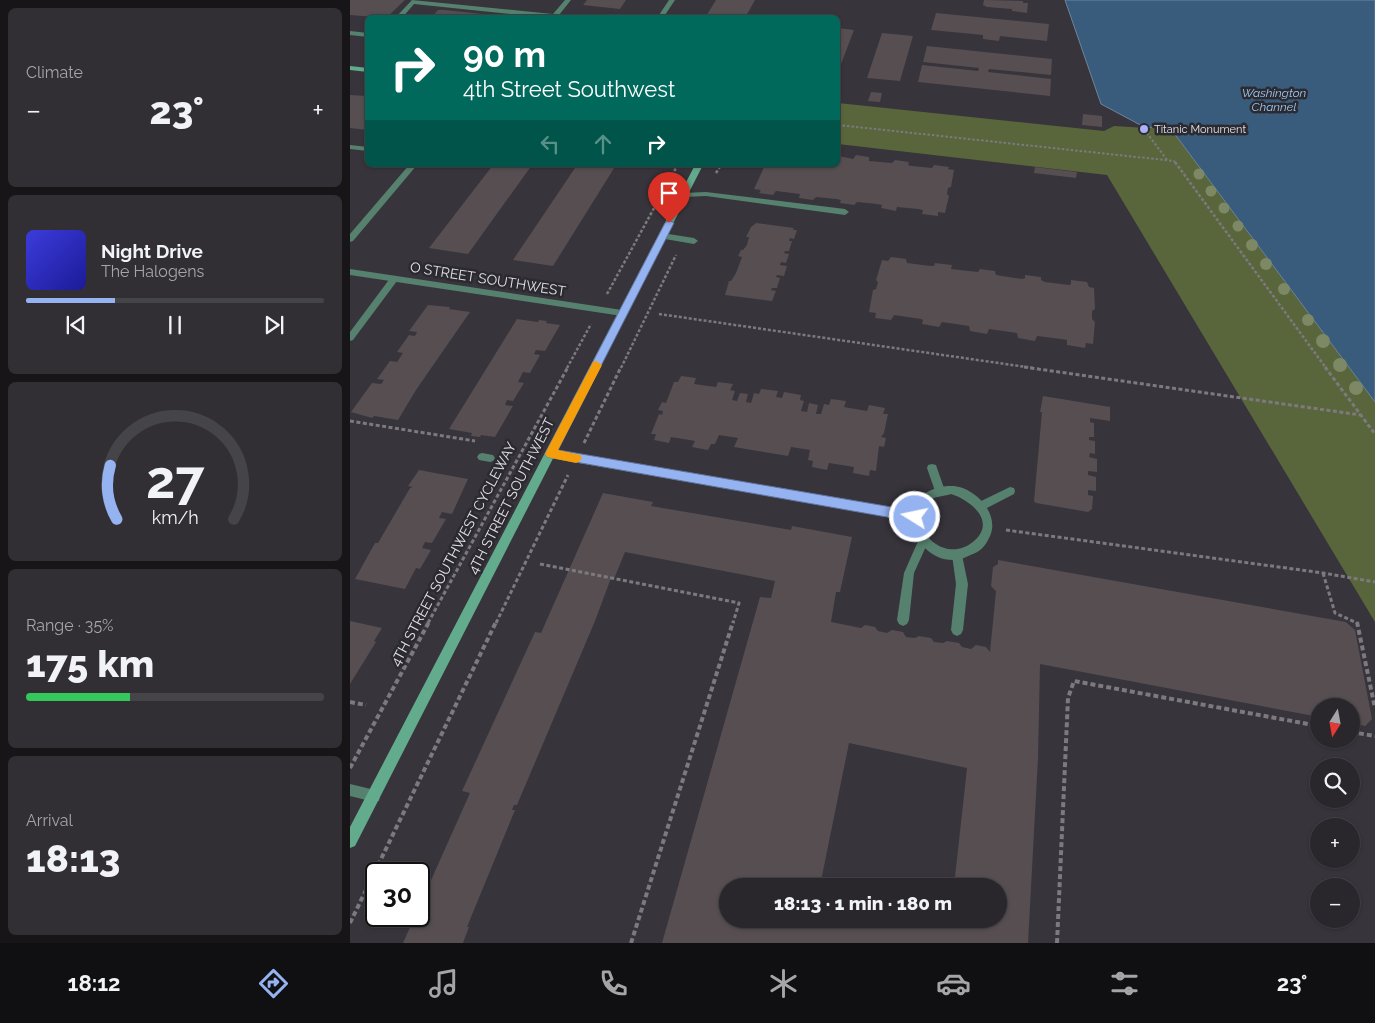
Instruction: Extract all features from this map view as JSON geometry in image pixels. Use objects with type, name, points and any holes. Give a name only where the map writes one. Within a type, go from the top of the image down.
[{"type":"street","points":[[556,15],[568,0]]},
{"type":"street","points":[[662,15],[672,0]]},
{"type":"street","points":[[401,15],[414,1],[518,15]]},
{"type":"street","points":[[350,33],[365,35]]},
{"type":"street","points":[[350,68],[365,70]]},
{"type":"street","points":[[350,147],[365,149]]},
{"type":"street","points":[[350,239],[411,167]]},
{"type":"street","name":"4TH STREET SOUTHWEST","points":[[350,841],[698,167]]},
{"type":"street","points":[[683,195],[706,194],[845,212]]},
{"type":"street","points":[[662,236],[694,241]]},
{"type":"street","name":"O STREET SOUTHWEST","points":[[350,272],[622,313]]},
{"type":"street","points":[[350,338],[394,279]]},
{"type":"street","points":[[550,454],[915,517]]},
{"type":"street","points":[[932,468],[940,491]]},
{"type":"street","points":[[940,491],[963,492],[981,506],[986,516],[988,527],[985,537],[978,546],[969,552],[957,555],[944,554],[932,549],[923,542],[915,526],[915,517],[923,500],[940,491]]},
{"type":"street","points":[[981,506],[1010,491]]},
{"type":"street","points":[[903,620],[909,572],[923,542]]},
{"type":"street","points":[[957,555],[962,584],[957,630]]},
{"type":"street","points":[[350,790],[374,796]]},
{"type":"path","points":[[840,125],[1174,161],[1375,434]]},
{"type":"path","points":[[1144,129],[1168,161]]},
{"type":"path","points":[[618,273],[676,167]]},
{"type":"path","points":[[596,419],[664,281]]},
{"type":"path","points":[[659,314],[1362,415]]},
{"type":"path","name":"4TH STREET SOUTHWEST CYCLEWAY","points":[[350,768],[576,350]]},
{"type":"path","points":[[350,421],[478,442]]},
{"type":"path","points":[[350,923],[550,512]]},
{"type":"path","points":[[988,527],[1323,573],[1375,582]]},
{"type":"path","points":[[540,564],[739,602],[631,943]]},
{"type":"path","points":[[1323,573],[1335,613],[1357,622],[1375,708]]},
{"type":"path","points":[[1057,943],[1068,698],[1074,681],[1310,724]]},
{"type":"path","points":[[350,702],[366,705]]},
{"type":"path","points":[[1360,734],[1375,736]]},
{"type":"green space","points":[[840,103],[1104,131],[1114,126],[1146,128],[1168,125],[1375,402],[1375,622],[1107,175],[840,144]]},
{"type":"water","name":"Washington Channel","points":[[1065,0],[1375,0],[1375,402],[1168,125],[1146,128],[1101,104]]},
{"type":"building","points":[[350,0],[405,0],[389,15],[350,15]]},
{"type":"building","points":[[587,0],[626,0],[620,9],[583,5]]},
{"type":"building","points":[[716,0],[755,0],[747,15],[707,15]]},
{"type":"building","points":[[984,0],[1023,1],[1023,3],[1028,3],[1027,13],[1012,11],[1012,9],[987,7],[983,5]]},
{"type":"building","points":[[438,10],[444,10],[493,15],[434,15]]},
{"type":"building","points":[[936,13],[1049,24],[1047,41],[1000,36],[999,41],[983,39],[983,35],[931,30]]},
{"type":"building","points":[[840,28],[854,30],[840,67]]},
{"type":"building","points":[[882,33],[913,36],[900,81],[867,78]]},
{"type":"building","points":[[927,46],[1052,59],[1051,75],[989,69],[988,72],[1051,79],[1050,96],[918,82],[922,65],[978,71],[979,68],[923,62]]},
{"type":"building","points":[[871,92],[882,93],[880,102],[868,101]]},
{"type":"building","points":[[350,95],[365,96],[365,130],[350,128]]},
{"type":"building","points":[[1083,114],[1102,116],[1102,127],[1082,125]]},
{"type":"building","points":[[856,155],[869,157],[869,161],[892,163],[895,160],[909,162],[908,165],[912,166],[932,168],[934,165],[949,167],[948,169],[954,170],[951,187],[948,188],[947,194],[949,196],[945,213],[938,212],[938,216],[922,214],[923,210],[897,207],[896,211],[881,208],[882,205],[877,204],[857,202],[854,205],[840,203],[841,200],[816,197],[813,200],[799,198],[800,194],[776,191],[773,195],[759,193],[761,190],[754,189],[764,167],[840,167],[840,156],[853,159]]},
{"type":"building","points":[[491,167],[531,167],[468,254],[429,248]]},
{"type":"building","points":[[576,167],[615,167],[553,266],[513,260]]},
{"type":"building","points":[[1035,167],[1077,172],[1076,178],[1034,173]]},
{"type":"building","points":[[756,223],[797,230],[794,239],[790,238],[789,241],[792,241],[789,251],[784,253],[789,254],[786,263],[781,262],[780,265],[787,266],[784,276],[777,275],[776,277],[780,278],[777,288],[772,288],[771,290],[776,291],[772,301],[725,295],[729,281],[731,281],[736,273],[742,257],[738,256],[747,245],[749,237],[746,237],[751,227]]},
{"type":"building","points":[[891,257],[906,259],[907,263],[931,266],[934,266],[935,263],[952,265],[951,269],[978,272],[980,269],[995,271],[996,275],[1022,279],[1025,278],[1025,275],[1041,277],[1041,280],[1045,282],[1069,285],[1071,280],[1087,282],[1089,287],[1094,288],[1095,309],[1092,311],[1092,319],[1095,322],[1093,344],[1086,343],[1085,348],[1067,345],[1067,340],[1037,336],[1035,341],[1018,338],[1017,333],[989,329],[987,334],[970,331],[969,326],[942,322],[939,327],[922,324],[923,320],[921,319],[894,315],[891,320],[875,318],[876,313],[869,312],[873,290],[876,289],[878,282],[876,280],[882,260],[888,261]]},
{"type":"building","points":[[428,305],[450,307],[449,309],[470,312],[416,390],[398,420],[374,416],[372,418],[351,412],[372,383],[381,384],[384,380],[377,379],[390,361],[397,362],[403,353],[397,352],[409,335],[415,336],[417,332],[409,331]]},
{"type":"building","points":[[517,319],[538,322],[539,320],[547,321],[546,323],[560,325],[545,351],[536,350],[534,354],[540,355],[530,373],[523,372],[518,382],[524,383],[513,401],[507,400],[505,405],[513,406],[495,437],[471,436],[472,433],[449,429]]},
{"type":"building","points":[[681,376],[696,378],[694,384],[716,387],[718,382],[733,384],[730,390],[735,391],[732,400],[737,401],[740,393],[748,394],[746,402],[751,403],[754,393],[759,394],[761,389],[778,391],[776,397],[782,398],[784,392],[801,395],[800,400],[804,401],[801,411],[807,412],[809,403],[818,405],[816,414],[821,414],[824,404],[829,405],[831,399],[846,401],[844,407],[867,411],[869,405],[885,408],[883,414],[888,414],[884,433],[881,437],[886,438],[884,447],[879,446],[876,471],[870,470],[869,476],[853,473],[854,467],[829,463],[827,470],[812,467],[813,461],[808,460],[810,450],[791,447],[788,456],[734,447],[738,438],[719,435],[715,444],[711,444],[708,450],[692,447],[695,441],[671,437],[669,443],[654,440],[656,434],[651,434],[659,414],[662,415],[663,411],[658,410],[662,402],[666,403],[674,382],[678,382]]},
{"type":"building","points":[[1043,396],[1110,407],[1110,421],[1090,418],[1090,422],[1094,423],[1094,437],[1089,437],[1089,440],[1095,441],[1095,454],[1090,453],[1089,457],[1097,459],[1097,472],[1088,471],[1088,475],[1096,477],[1096,491],[1088,490],[1088,495],[1093,496],[1092,509],[1088,512],[1036,503],[1034,501],[1042,412],[1040,412]]},
{"type":"building","points":[[419,470],[468,479],[452,514],[442,512],[439,518],[446,519],[432,543],[425,542],[422,548],[431,550],[420,569],[416,568],[405,589],[355,579],[375,543],[378,543],[410,488],[413,487],[408,486]]},
{"type":"building","points":[[603,493],[653,502],[651,506],[791,530],[792,526],[852,537],[840,592],[836,592],[831,622],[861,628],[865,625],[875,627],[878,631],[887,633],[892,630],[903,632],[906,637],[915,638],[919,636],[931,638],[934,642],[943,643],[947,641],[959,643],[962,647],[971,649],[976,645],[986,647],[990,652],[996,591],[991,586],[993,567],[998,564],[998,560],[1346,622],[1355,630],[1372,719],[1365,726],[1360,725],[1360,698],[1310,698],[1310,715],[1040,664],[1038,758],[1028,943],[662,943],[760,597],[771,598],[775,581],[625,552],[614,579],[611,578],[595,621],[517,805],[514,805],[512,810],[515,810],[467,927],[469,927],[463,943],[403,943],[410,927],[430,927],[430,882],[470,793],[462,791],[535,632],[541,633]],"holes":[[[849,743],[967,768],[955,878],[1007,878],[1007,928],[719,928],[719,878],[822,878]]]},
{"type":"building","points":[[350,621],[382,628],[374,641],[376,642],[350,684]]},
{"type":"slow traffic","points":[[576,458],[550,454],[596,365]]},
{"type":"place","name":"Titanic Monument","points":[[1144,129]]},
{"type":"route","points":[[669,223],[550,454],[915,517]]}]
